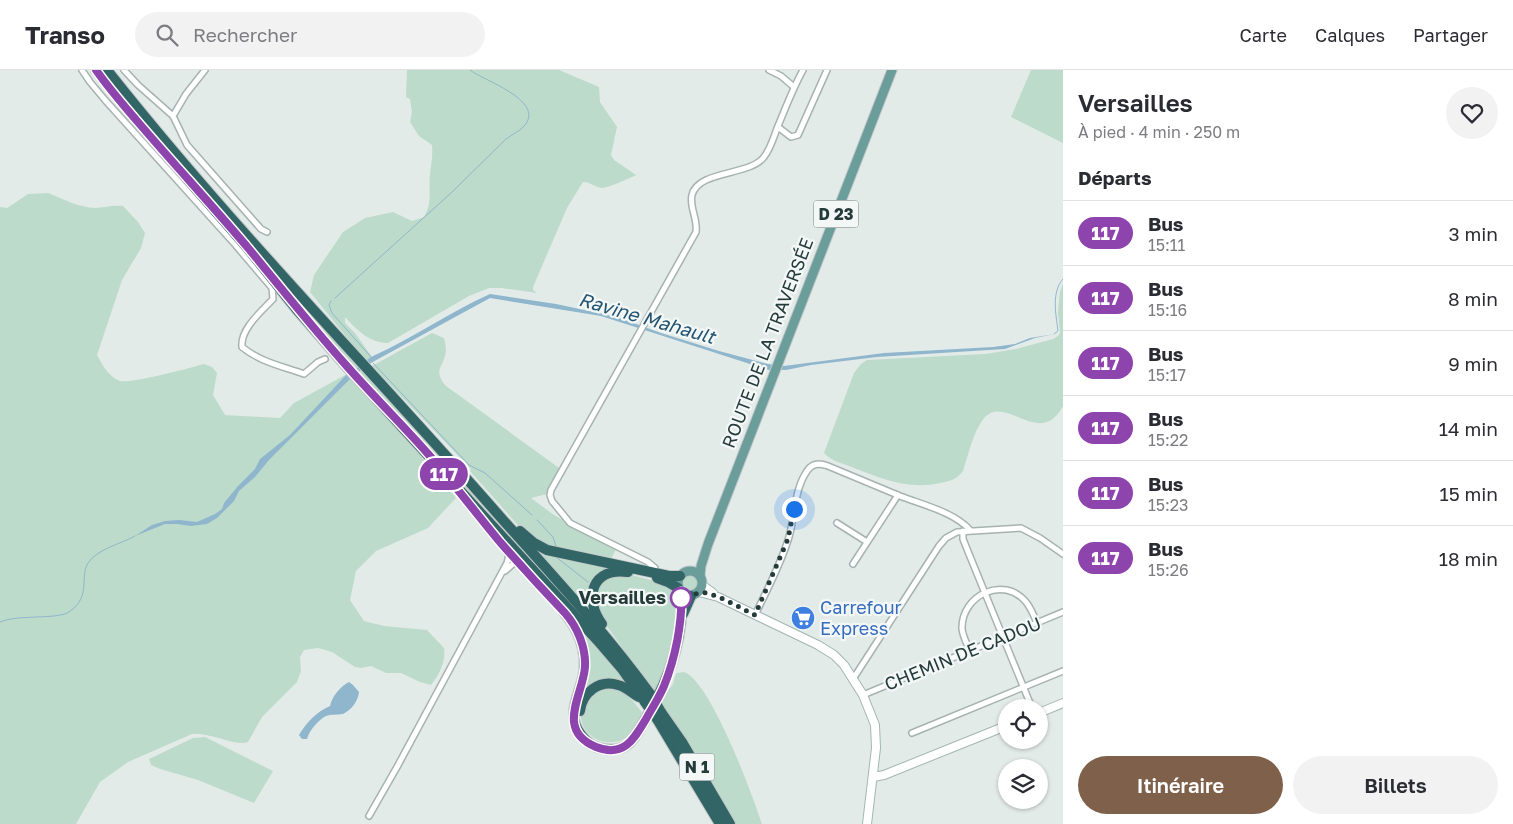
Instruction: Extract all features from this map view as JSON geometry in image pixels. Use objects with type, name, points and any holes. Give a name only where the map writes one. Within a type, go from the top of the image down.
[{"type":"highway","name":"N 1","points":[[96,70],[135,119],[347,367],[598,641],[648,699]]},
{"type":"highway","name":"N 1","points":[[107,70],[142,114],[275,267],[486,500],[626,660],[720,824]]},
{"type":"highway","points":[[428,454],[500,542],[569,619],[582,643],[585,660],[573,718],[583,738],[600,748],[616,749],[631,742],[640,732],[666,680],[680,622],[682,604],[679,590],[668,582],[645,575],[621,571],[606,575],[597,582],[592,596],[593,610],[626,660]]},
{"type":"highway","points":[[486,500],[534,543],[543,548],[655,573],[684,573]]},
{"type":"highway","points":[[680,622],[698,587]]},
{"type":"highway","points":[[644,721],[625,740],[618,743],[605,744],[596,741],[586,732],[581,724],[580,710],[584,697],[597,686],[610,684],[625,688],[648,699]]},
{"type":"highway","name":"N 1","points":[[659,715],[682,742],[730,824]]},
{"type":"main road","name":"ROUTE DE LA TRAVERSÉE","points":[[698,587],[701,566],[708,544],[892,70]]},
{"type":"main road","name":"ROUTE DE LA TRAVERSÉE","points":[[684,573],[708,544]]},
{"type":"main road","points":[[694,572],[698,587],[686,595],[679,590],[677,582],[684,573],[694,572]]},
{"type":"main road","name":"CHEMIN DE CADOU","points":[[698,587],[827,650],[840,660],[863,695],[873,717],[876,731],[867,824]]},
{"type":"main road","points":[[1048,709],[1063,703]]},
{"type":"main road","points":[[873,777],[884,775],[998,729]]},
{"type":"street","points":[[82,70],[100,94],[232,240],[272,288],[273,299],[246,331],[241,342],[242,348],[267,362],[304,374],[318,362],[325,359]]},
{"type":"street","points":[[124,70],[173,116],[187,145],[261,229],[267,232]]},
{"type":"street","points":[[173,116],[186,94],[205,70]]},
{"type":"street","points":[[769,70],[781,76],[794,87]]},
{"type":"street","points":[[655,573],[653,566],[648,562],[570,523],[552,501],[550,495],[552,487],[696,232],[692,205],[693,191],[708,179],[758,164],[768,152],[794,87],[803,70]]},
{"type":"street","points":[[778,127],[791,137],[798,135],[827,70]]},
{"type":"street","points":[[755,615],[788,539],[804,475],[809,468],[816,464],[828,466],[949,516],[970,530]]},
{"type":"street","points":[[853,564],[898,495]]},
{"type":"street","points":[[837,523],[867,542]]},
{"type":"street","points":[[854,680],[939,546],[952,534],[970,530],[1020,528],[1040,538],[1063,554]]},
{"type":"street","points":[[963,531],[963,538],[984,593],[1029,699]]},
{"type":"street","points":[[369,816],[499,579],[509,557],[500,542]]},
{"type":"street","points":[[499,579],[512,564],[522,565]]},
{"type":"street","points":[[970,651],[963,633],[964,619],[971,602],[984,593],[998,590],[1018,595],[1028,605],[1037,623]]},
{"type":"street","name":"CHEMIN DE CADOU","points":[[863,695],[1063,612]]},
{"type":"street","points":[[912,732],[1063,671]]},
{"type":"green space","points":[[407,70],[559,70],[599,87],[600,102],[617,127],[611,155],[614,160],[636,175],[602,188],[583,182],[567,208],[533,287],[533,290],[537,293],[489,288],[469,296],[388,343],[370,339],[345,318],[345,323],[355,333],[372,357],[366,361],[310,292],[314,275],[343,232],[365,218],[393,212],[412,221],[424,217],[427,211],[432,145],[419,136],[410,122],[412,112],[410,99],[406,97]]},
{"type":"green space","points":[[1031,70],[1063,70],[1063,143],[1011,117]]},
{"type":"green space","points":[[48,193],[82,206],[98,208],[123,206],[138,222],[145,233],[141,248],[122,280],[97,355],[112,376],[120,381],[135,380],[204,364],[212,367],[217,373],[213,395],[225,415],[280,418],[294,403],[347,374],[435,472],[456,498],[428,528],[376,551],[356,571],[350,600],[364,621],[384,626],[427,630],[444,648],[444,658],[440,672],[431,685],[401,673],[386,673],[371,666],[355,667],[332,652],[318,648],[304,650],[300,657],[301,671],[297,682],[262,717],[248,742],[236,743],[207,735],[192,734],[128,762],[100,782],[76,824],[0,824],[0,207],[7,208],[28,194]]},
{"type":"green space","points":[[1063,284],[1063,406],[1054,418],[1044,423],[1034,423],[1003,412],[994,412],[985,417],[981,422],[963,471],[950,481],[929,485],[907,484],[885,479],[838,462],[824,453],[854,373],[861,364],[867,360],[985,354],[1016,349],[1053,339],[1060,333],[1058,313],[1060,291]]},
{"type":"green space","points":[[305,307],[360,365],[354,370],[303,311]]},
{"type":"green space","points":[[432,333],[444,338],[446,351],[439,372],[446,386],[562,470],[547,494],[531,498],[554,515],[616,549],[610,561],[553,549],[524,532],[470,471],[471,469],[372,366]]},
{"type":"green space","points":[[364,370],[480,499],[476,502],[357,373]]},
{"type":"green space","points":[[534,548],[614,568],[588,592],[588,609]]},
{"type":"green space","points":[[690,574],[697,577],[700,584],[697,591],[690,594],[683,591],[680,584],[683,577]]},
{"type":"green space","points":[[609,575],[632,575],[665,584],[675,591],[679,598],[679,607],[664,676],[656,695],[604,622],[594,594]]},
{"type":"green space","points":[[573,619],[629,686],[622,683],[581,696],[586,671]]},
{"type":"green space","points":[[684,672],[695,680],[718,717],[740,765],[762,824],[736,824],[660,701],[673,684],[677,673]]},
{"type":"green space","points":[[613,687],[628,695],[645,716],[635,730],[627,737],[620,741],[605,742],[597,739],[586,730],[582,723],[581,712],[589,693]]},
{"type":"green space","points":[[205,737],[273,771],[254,803],[198,780],[151,765],[149,759],[193,738]]},
{"type":"water","points":[[490,294],[556,304],[617,317],[719,351],[768,364],[784,366],[884,353],[993,347],[1015,344],[1030,338],[1055,334],[1035,338],[1005,349],[877,357],[786,370],[769,370],[601,316],[490,298],[369,364],[348,381],[269,460],[255,477],[239,491],[234,501],[217,518],[207,524],[191,526],[165,524],[135,536],[152,525],[165,521],[197,522],[215,514],[222,509],[224,503],[238,486],[255,469],[260,459],[290,435],[347,374],[373,356]]},
{"type":"water","points":[[349,682],[359,692],[354,705],[343,714],[326,716],[312,729],[307,739],[302,739],[299,735],[309,722],[316,714],[330,706],[337,692]]},
{"type":"waterway","points":[[335,298],[451,193],[506,139],[525,125],[529,116],[527,107],[520,99],[470,70]]},
{"type":"waterway","name":"Ravine Mahault","points":[[1054,334],[1058,331],[1056,311],[1057,290],[1063,279]]},
{"type":"waterway","points":[[331,301],[329,305],[332,313],[371,357]]},
{"type":"waterway","points":[[373,363],[469,465],[485,473],[532,515]]},
{"type":"waterway","points":[[537,520],[553,537],[556,546]]},
{"type":"waterway","name":"Ravine Mahault","points":[[0,622],[17,618],[55,616],[69,612],[76,606],[83,593],[84,575],[92,558],[103,550],[135,536]]},
{"type":"waterway","points":[[556,557],[588,582]]},
{"type":"bus line","name":"117","points":[[96,70],[135,119],[248,249],[298,311],[428,454],[500,542],[569,619],[582,643],[585,660],[573,718],[578,731],[588,743],[607,750],[616,749],[624,747],[640,732],[644,721],[661,693],[668,674],[680,622],[681,592]]},
{"type":"place","name":"Versailles","points":[[681,598]]},
{"type":"place","name":"Carrefour Express","points":[[803,618]]},
{"type":"route","points":[[681,598],[683,594],[691,596],[698,592],[708,593],[755,615],[785,548],[794,509]]}]
